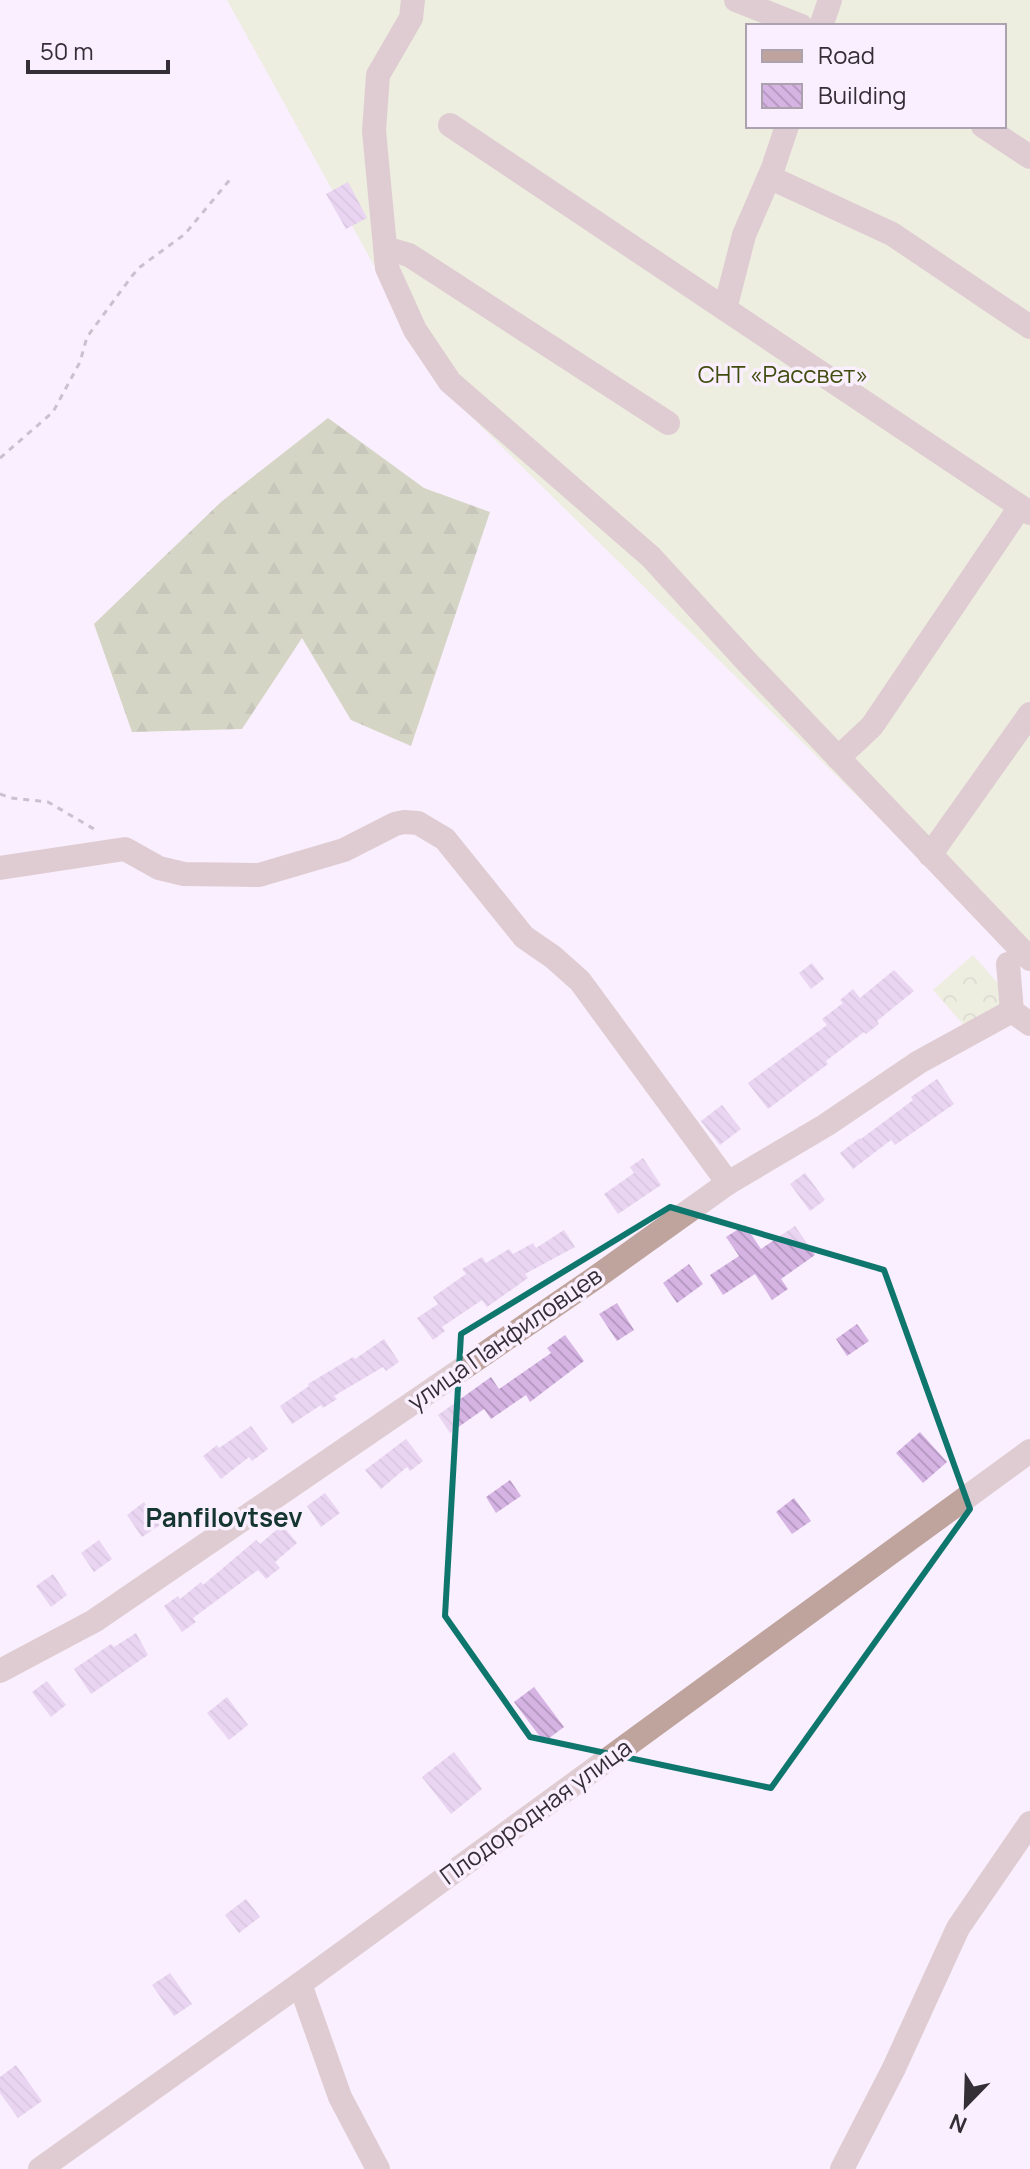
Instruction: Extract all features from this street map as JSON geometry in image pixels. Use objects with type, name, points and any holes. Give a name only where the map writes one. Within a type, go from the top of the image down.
[{"type":"street","points":[[413,0],[411,18],[378,75],[374,131],[387,268],[415,330],[450,382],[651,557],[1022,951],[1021,1018]]},
{"type":"street","points":[[736,0],[796,24]]},
{"type":"street","points":[[822,24],[830,0]]},
{"type":"street","points":[[450,125],[1025,510],[872,726],[838,758]]},
{"type":"street","points":[[725,309],[744,235],[786,128]]},
{"type":"street","points":[[986,128],[1030,157]]},
{"type":"street","points":[[769,177],[892,234],[1030,327]]},
{"type":"street","points":[[385,248],[409,255],[668,423]]},
{"type":"street","points":[[930,855],[1030,714]]},
{"type":"street","points":[[0,868],[125,849],[159,868],[184,874],[259,875],[344,850],[395,824],[418,823],[445,839],[524,937],[580,981],[728,1183]]},
{"type":"street","name":"улица Панфиловцев","points":[[0,1671],[94,1621],[582,1287],[728,1183],[826,1125],[919,1062],[1021,1018]]},
{"type":"street","name":"Плодородная улица","points":[[40,2169],[300,1984],[1030,1451]]},
{"type":"street","points":[[842,2169],[894,2068],[958,1928],[1030,1823]]},
{"type":"street","points":[[300,1984],[340,2097],[378,2169]]},
{"type":"path","points":[[0,458],[53,412],[80,362],[87,337],[132,276],[185,234],[232,177]]},
{"type":"path","points":[[0,794],[48,802],[125,849]]},
{"type":"highlighted area","points":[[670,1207],[884,1270],[970,1509],[771,1788],[530,1737],[445,1616],[461,1334]]},
{"type":"green space","name":"СНТ «Рассвет»","points":[[227,0],[1030,0],[1030,966],[442,388]]},
{"type":"green space","points":[[328,418],[424,488],[490,512],[411,746],[351,720],[302,638],[242,729],[132,732],[94,624],[221,502]]},
{"type":"green space","points":[[973,955],[1009,996],[969,1031],[933,990]]},
{"type":"building","points":[[348,182],[367,218],[346,229],[326,194]]},
{"type":"building","points":[[812,963],[824,979],[811,989],[799,973]]},
{"type":"building","points":[[894,970],[914,991],[877,1021],[879,1024],[826,1061],[828,1064],[768,1109],[748,1083],[827,1025],[822,1019],[843,1003],[840,1000],[853,989],[860,998]]},
{"type":"building","points":[[937,1079],[954,1104],[895,1145],[891,1140],[853,1169],[840,1153]]},
{"type":"building","points":[[722,1105],[741,1129],[720,1145],[701,1121]]},
{"type":"building","points":[[643,1158],[661,1185],[618,1214],[604,1194],[634,1173],[630,1167]]},
{"type":"building","points":[[805,1173],[825,1200],[810,1211],[790,1184]]},
{"type":"building","points":[[745,1225],[761,1249],[795,1226],[815,1255],[781,1279],[788,1289],[772,1300],[755,1274],[723,1295],[710,1275],[739,1256],[726,1237]]},
{"type":"building","points":[[564,1230],[575,1247],[525,1274],[528,1278],[487,1307],[482,1300],[442,1327],[445,1331],[433,1340],[417,1318],[438,1304],[433,1297],[466,1274],[462,1269],[482,1257],[486,1263],[509,1249],[513,1254],[533,1243],[536,1248]]},
{"type":"building","points":[[689,1264],[703,1284],[677,1303],[663,1283]]},
{"type":"building","points":[[617,1303],[634,1330],[617,1341],[599,1314]]},
{"type":"building","points":[[857,1324],[869,1341],[847,1356],[836,1339]]},
{"type":"building","points":[[565,1335],[584,1361],[530,1402],[526,1395],[491,1419],[484,1409],[450,1433],[438,1415],[491,1377],[499,1389],[551,1353],[547,1348]]},
{"type":"building","points":[[384,1339],[399,1362],[386,1371],[383,1367],[334,1396],[337,1399],[323,1408],[321,1405],[292,1424],[280,1406],[308,1384],[353,1357],[355,1359]]},
{"type":"building","points":[[251,1426],[268,1449],[252,1461],[249,1457],[221,1479],[203,1456]]},
{"type":"building","points":[[920,1432],[947,1462],[923,1483],[896,1453]]},
{"type":"building","points":[[406,1439],[423,1461],[410,1471],[407,1467],[381,1489],[365,1470]]},
{"type":"building","points":[[510,1480],[521,1496],[496,1513],[486,1497]]},
{"type":"building","points":[[325,1493],[340,1513],[321,1527],[307,1506]]},
{"type":"building","points":[[794,1498],[811,1521],[792,1534],[776,1512]]},
{"type":"building","points":[[144,1502],[160,1525],[142,1537],[127,1515]]},
{"type":"building","points":[[282,1525],[297,1543],[275,1562],[280,1568],[266,1579],[258,1570],[193,1618],[196,1622],[182,1632],[164,1606],[178,1596],[180,1599],[201,1582],[203,1585],[256,1540],[260,1544]]},
{"type":"building","points":[[99,1540],[112,1559],[94,1572],[81,1553]]},
{"type":"building","points":[[53,1574],[67,1595],[51,1607],[36,1586]]},
{"type":"building","points":[[136,1633],[148,1655],[91,1694],[74,1669],[111,1644],[114,1647]]},
{"type":"building","points":[[47,1681],[66,1705],[51,1717],[32,1692]]},
{"type":"building","points":[[534,1687],[564,1727],[544,1742],[514,1702]]},
{"type":"building","points":[[227,1697],[248,1725],[229,1740],[207,1713]]},
{"type":"building","points":[[454,1752],[482,1789],[451,1814],[422,1777]]},
{"type":"building","points":[[246,1899],[260,1917],[239,1933],[225,1915]]},
{"type":"building","points":[[170,1973],[192,2004],[174,2016],[152,1985]]},
{"type":"building","points":[[16,2065],[42,2101],[18,2118],[0,2093],[0,2077]]},
{"type":"district","name":"Panfilovtsev","points":[[224,1518]]}]
